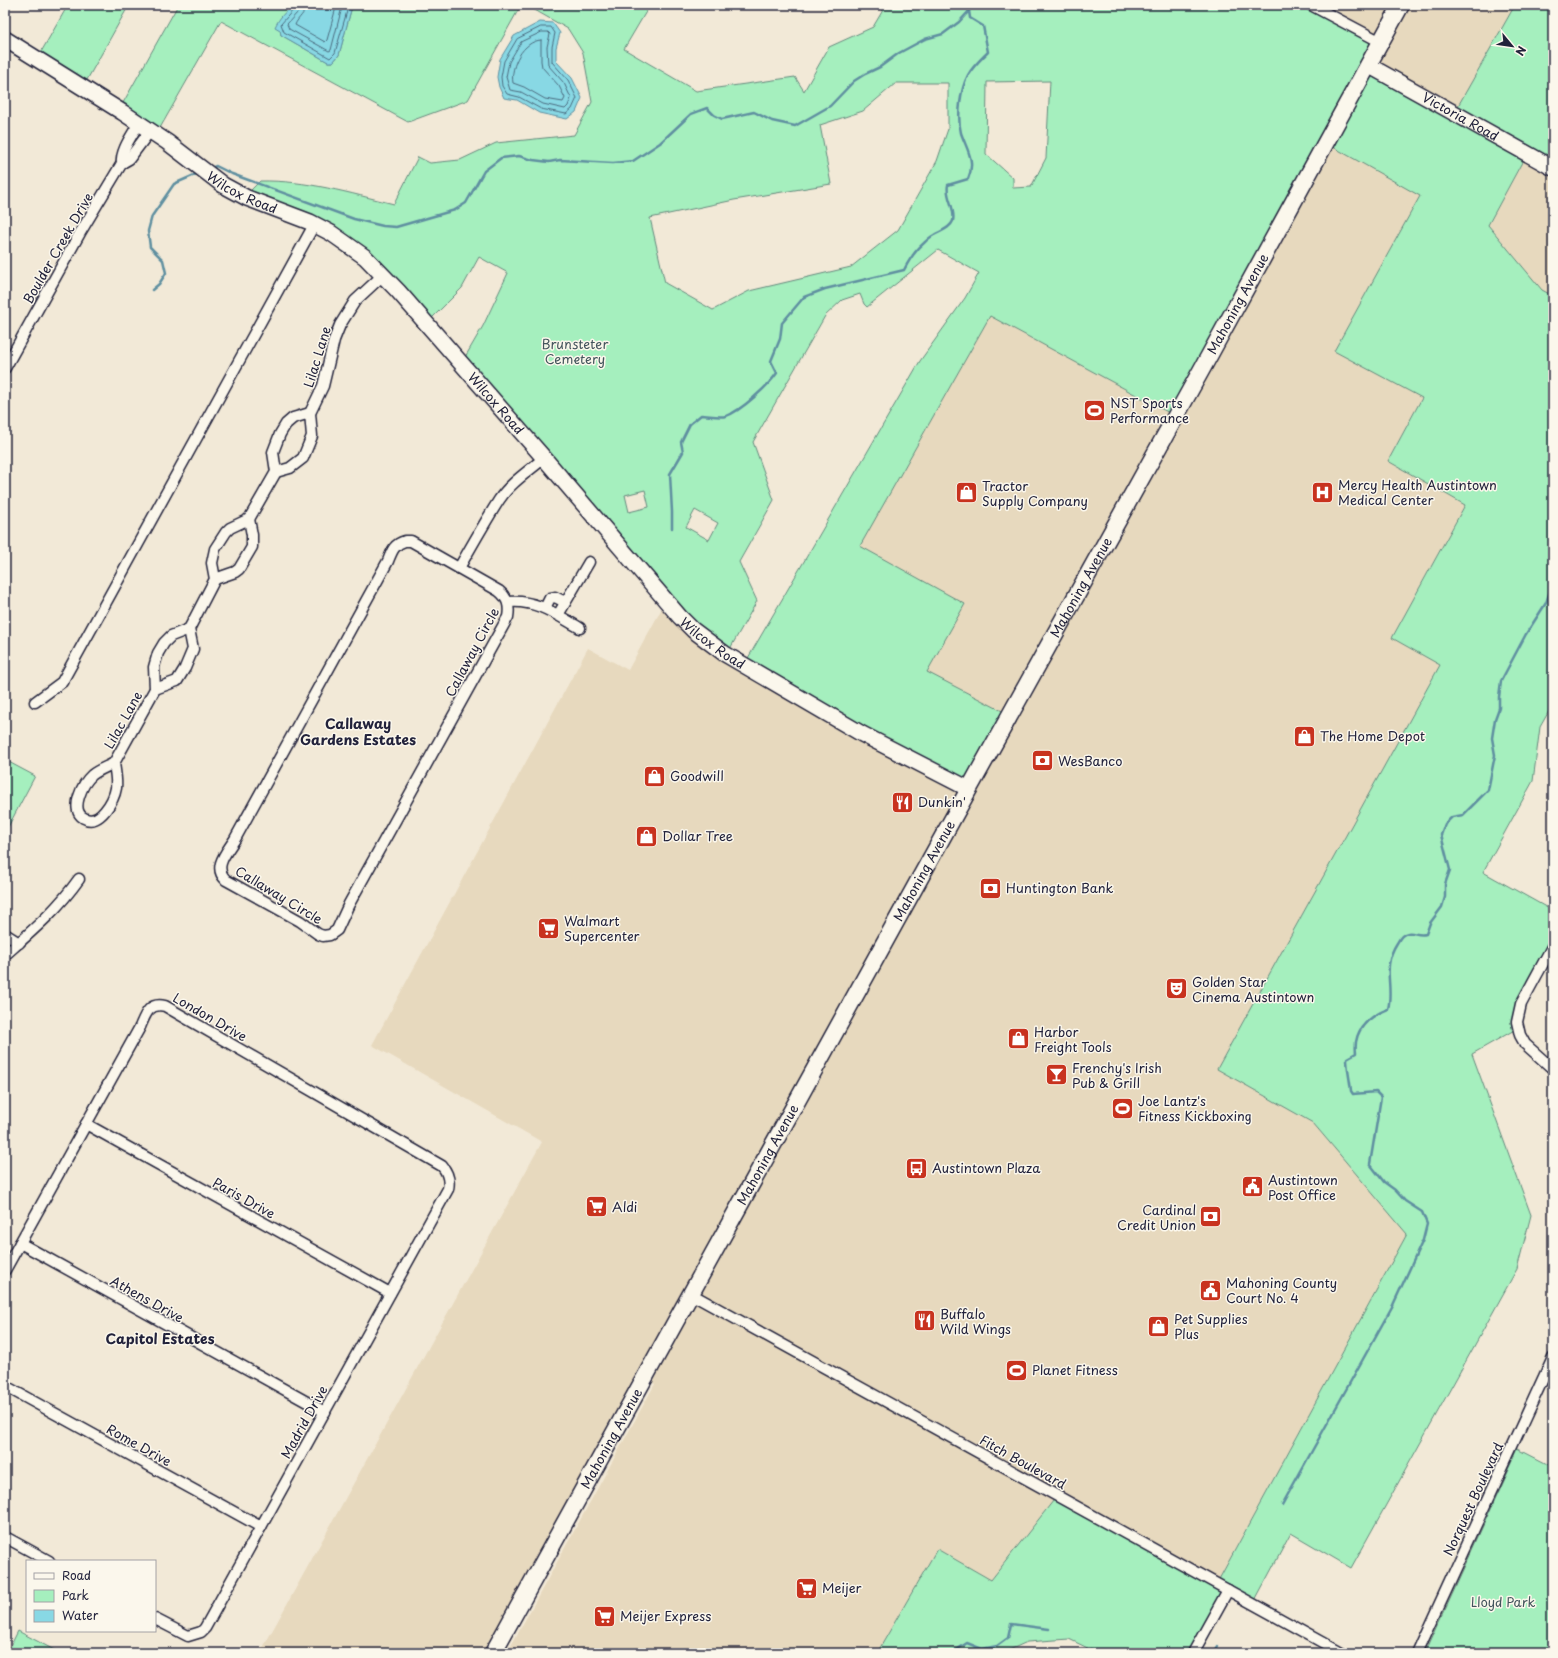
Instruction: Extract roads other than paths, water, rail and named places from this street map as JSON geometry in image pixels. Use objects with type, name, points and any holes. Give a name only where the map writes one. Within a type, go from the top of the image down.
[{"type":"main road","name":"Mahoning Avenue","points":[[494,1653],[969,789],[1207,360],[1401,5]]},
{"type":"street","points":[[1311,5],[1381,42]]},
{"type":"street","name":"Wilcox Road","points":[[5,39],[144,127],[223,186],[247,198],[314,225],[330,233],[364,256],[383,275],[544,458],[680,617],[725,654],[862,734],[969,789]]},
{"type":"street","name":"Victoria Road","points":[[1368,65],[1553,168]]},
{"type":"street","name":"Boulder Creek Drive","points":[[5,368],[80,233],[122,163],[129,159],[144,127]]},
{"type":"street","points":[[35,702],[62,682],[314,225]]},
{"type":"street","name":"Lilac Lane","points":[[310,413],[323,386],[334,340],[340,325],[355,301],[383,275]]},
{"type":"street","points":[[189,629],[215,579],[212,563],[215,549],[230,528],[249,519],[276,472],[273,452],[280,434],[286,424],[293,418],[310,413],[312,436],[303,458],[290,468],[276,472]]},
{"type":"street","points":[[459,568],[485,521],[500,499],[544,458]]},
{"type":"street","points":[[215,579],[235,572],[239,569],[252,547],[252,534],[249,519]]},
{"type":"street","name":"Callaway Circle","points":[[411,541],[504,595],[508,602],[508,616],[353,897],[337,930],[330,935],[323,936],[318,934],[300,921],[226,880],[220,873],[221,862],[388,561],[394,547],[399,542],[411,541]]},
{"type":"street","points":[[558,615],[589,562]]},
{"type":"street","points":[[545,608],[550,598],[555,597],[565,602]]},
{"type":"street","points":[[508,602],[518,600],[535,604],[580,628]]},
{"type":"street","name":"Lilac Lane","points":[[114,764],[117,782],[114,796],[99,817],[89,820],[84,818],[81,815],[78,804],[82,790],[94,774],[114,764],[155,689],[154,667],[164,643],[171,636],[189,629],[192,649],[185,668],[177,681],[155,689]]},
{"type":"street","points":[[5,955],[53,912],[65,899],[79,879]]},
{"type":"street","points":[[5,934],[19,943]]},
{"type":"street","points":[[1553,945],[1521,1004],[1517,1022],[1520,1036],[1525,1044],[1553,1069]]},
{"type":"street","name":"London Drive","points":[[5,1270],[140,1027],[147,1011],[151,1007],[160,1005],[165,1006],[442,1166],[448,1177]]},
{"type":"street","name":"Paris Drive","points":[[86,1124],[390,1293]]},
{"type":"street","name":"Madrid Drive","points":[[156,1620],[184,1635],[194,1635],[201,1632],[205,1628],[448,1189],[448,1177]]},
{"type":"street","name":"Athens Drive","points":[[20,1243],[325,1412]]},
{"type":"street","name":"Fitch Boulevard","points":[[691,1294],[1342,1653]]},
{"type":"street","name":"Norquest Boulevard","points":[[1417,1653],[1549,1376],[1553,1357]]},
{"type":"street","name":"Rome Drive","points":[[5,1386],[261,1527]]},
{"type":"street","points":[[5,1536],[48,1560]]},
{"type":"street","points":[[1193,1653],[1228,1590]]},
{"type":"water","points":[[293,5],[349,5],[351,10],[339,55],[333,62],[328,62],[281,35],[280,30],[275,27],[282,15]]},
{"type":"water","points":[[540,22],[553,23],[560,33],[556,48],[556,61],[572,78],[582,98],[576,112],[567,119],[539,113],[517,100],[504,98],[499,87],[497,77],[500,59],[514,36]]},
{"type":"waterway","points":[[209,169],[216,166],[232,174],[354,219],[383,226],[396,227],[455,210],[466,203],[484,171],[501,158],[519,156],[549,162],[560,160],[613,163],[633,161],[660,143],[691,114],[707,108],[714,115],[722,119],[754,112],[772,121],[795,126],[830,106],[854,81],[865,74],[880,67],[899,53],[925,39],[943,34],[959,22],[969,11],[970,5]]},
{"type":"waterway","points":[[672,528],[670,474],[683,452],[681,442],[690,424],[701,415],[723,417],[739,409],[754,398],[777,373],[771,361],[780,339],[782,323],[804,297],[825,289],[904,270],[913,255],[921,246],[931,237],[952,224],[954,216],[947,189],[948,185],[968,179],[971,167],[970,156],[961,133],[959,119],[961,95],[968,75],[988,52],[983,26],[970,18],[969,11]]},
{"type":"waterway","points":[[152,290],[159,284],[166,273],[163,260],[150,247],[148,231],[152,216],[174,184],[199,173]]},
{"type":"waterway","points":[[1282,1505],[1393,1305],[1423,1240],[1427,1224],[1422,1212],[1405,1201],[1395,1190],[1384,1182],[1370,1164],[1381,1097],[1376,1092],[1353,1094],[1351,1091],[1347,1058],[1356,1053],[1357,1038],[1363,1025],[1374,1016],[1388,1009],[1390,992],[1390,960],[1392,952],[1399,939],[1408,933],[1421,935],[1426,934],[1430,923],[1442,907],[1445,897],[1445,884],[1450,870],[1441,835],[1445,824],[1452,817],[1463,815],[1488,790],[1495,755],[1492,738],[1495,719],[1499,708],[1501,681],[1526,634],[1546,603],[1553,582]]},
{"type":"waterway","points":[[952,1653],[967,1643],[982,1649],[997,1646],[1008,1638],[1011,1624],[1049,1629]]},
{"type":"waterway","points":[[1214,1653],[1218,1646]]},
{"type":"place","name":"NST Sports Performance","points":[[1094,410]]},
{"type":"place","name":"Mercy Health Austintown Medical Center","points":[[1323,492]]},
{"type":"place","name":"Tractor Supply Company","points":[[966,493]]},
{"type":"place","name":"The Home Depot","points":[[1305,736]]},
{"type":"place","name":"WesBanco","points":[[1043,761]]},
{"type":"place","name":"Goodwill","points":[[655,776]]},
{"type":"place","name":"Dunkin'","points":[[903,802]]},
{"type":"place","name":"Dollar Tree","points":[[647,836]]},
{"type":"place","name":"Huntington Bank","points":[[990,888]]},
{"type":"place","name":"Walmart Supercenter","points":[[548,928]]},
{"type":"place","name":"Golden Star Cinema Austintown","points":[[1176,989]]},
{"type":"place","name":"Harbor Freight Tools","points":[[1018,1039]]},
{"type":"place","name":"Frenchy's Irish Pub & Grill","points":[[1057,1075]]},
{"type":"place","name":"Joe Lantz's Fitness Kickboxing","points":[[1122,1108]]},
{"type":"place","name":"Austintown Plaza","points":[[917,1168]]},
{"type":"place","name":"Austintown Post Office","points":[[1252,1187]]},
{"type":"place","name":"Aldi","points":[[597,1207]]},
{"type":"place","name":"Cardinal Credit Union","points":[[1211,1217]]},
{"type":"place","name":"Mahoning County Court No. 4","points":[[1210,1290]]},
{"type":"place","name":"Buffalo Wild Wings","points":[[924,1321]]},
{"type":"place","name":"Pet Supplies Plus","points":[[1159,1326]]},
{"type":"place","name":"Planet Fitness","points":[[1016,1370]]},
{"type":"place","name":"Meijer","points":[[807,1588]]},
{"type":"place","name":"Meijer Express","points":[[604,1616]]},
{"type":"district","name":"Callaway Gardens Estates","points":[[358,732]]},
{"type":"district","name":"Capitol Estates","points":[[160,1339]]},
{"type":"park label","name":"Brunsteter Cemetery","points":[[575,352]]},
{"type":"park label","name":"Lloyd Park","points":[[1503,1602]]}]
